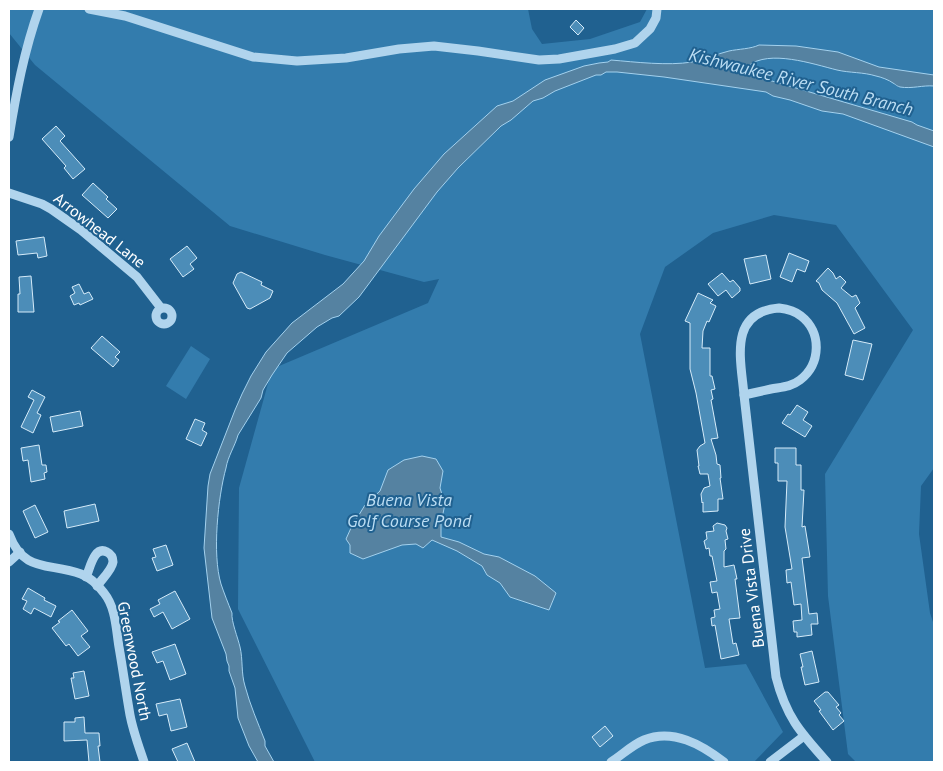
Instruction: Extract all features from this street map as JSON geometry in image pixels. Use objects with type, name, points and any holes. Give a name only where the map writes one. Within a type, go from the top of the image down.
[{"type":"street","points":[[9,137],[26,50],[39,9]]},
{"type":"street","points":[[88,9],[125,16],[253,57],[297,61],[346,58],[399,49],[434,46],[539,60],[559,59],[615,49],[635,43],[650,29],[656,18],[657,9]]},
{"type":"street","name":"Arrowhead Lane","points":[[9,193],[42,204],[81,230],[137,277],[161,308]]},
{"type":"street","name":"Buena Vista Drive","points":[[744,395],[791,386],[811,369],[816,353],[815,336],[812,328],[800,315],[787,309],[779,308],[756,315],[742,334],[740,350],[744,395],[776,677],[785,706],[797,727],[827,762]]},
{"type":"street","name":"Greenwood North","points":[[9,534],[14,545],[26,558],[41,566],[71,571],[86,576],[108,598],[114,616],[130,716],[144,762]]},
{"type":"street","points":[[86,576],[97,553],[101,551],[108,552],[113,558],[113,562],[109,571],[97,586]]},
{"type":"street","points":[[9,562],[20,552]]},
{"type":"street","points":[[611,762],[629,748],[644,740],[661,736],[676,736],[695,743],[724,762]]},
{"type":"street","points":[[770,762],[804,736]]},
{"type":"shaded area","points":[[9,9],[528,9],[532,29],[542,44],[590,39],[640,22],[647,9],[934,9],[934,468],[921,486],[919,534],[930,613],[934,625],[934,762],[856,762],[848,754],[828,596],[825,474],[913,330],[836,225],[774,215],[713,233],[665,267],[640,334],[705,668],[746,664],[783,732],[754,762],[315,762],[238,609],[239,488],[272,369],[428,303],[439,279],[424,282],[325,255],[230,226],[35,65],[9,33]]},
{"type":"shaded area","points":[[191,346],[210,359],[186,399],[166,386]]},
{"type":"water","points":[[759,45],[796,46],[838,52],[879,67],[934,75],[934,86],[900,87],[885,79],[871,75],[842,71],[791,59],[767,59],[757,61],[748,66],[748,75],[912,122],[934,131],[934,147],[843,114],[822,111],[773,96],[766,92],[617,72],[606,72],[596,75],[533,101],[501,126],[458,168],[437,192],[359,297],[339,316],[317,327],[287,353],[263,390],[261,398],[238,435],[228,459],[223,480],[217,526],[218,572],[232,613],[240,647],[244,681],[265,741],[265,746],[274,762],[258,762],[249,746],[238,718],[235,688],[226,654],[212,618],[204,548],[210,474],[242,394],[266,352],[292,323],[343,284],[364,261],[379,236],[414,189],[444,154],[497,106],[513,101],[545,80],[584,66],[611,60],[683,63]]},
{"type":"water","name":"Buena Vista Golf Course Pond","points":[[422,456],[436,459],[443,471],[440,488],[445,504],[441,523],[441,537],[459,542],[484,554],[499,557],[535,576],[556,593],[549,610],[510,597],[500,583],[487,575],[482,566],[457,551],[432,540],[423,548],[416,544],[402,545],[363,559],[350,553],[350,545],[346,539],[351,528],[365,505],[380,491],[388,470],[404,460]]},
{"type":"building","points":[[576,20],[584,28],[578,35],[570,27]]},
{"type":"building","points":[[56,126],[65,136],[60,141],[85,169],[73,179],[64,168],[66,166],[42,139]]},
{"type":"building","points":[[93,183],[108,197],[106,199],[117,209],[108,218],[82,195]]},
{"type":"building","points":[[44,237],[47,256],[38,258],[37,253],[18,255],[16,241]]},
{"type":"building","points":[[187,246],[197,258],[190,264],[194,269],[183,277],[170,259]]},
{"type":"building","points":[[789,253],[809,261],[805,272],[797,269],[792,282],[780,277]]},
{"type":"building","points":[[766,255],[771,279],[750,284],[744,259]]},
{"type":"building","points":[[828,268],[836,279],[840,276],[846,282],[841,288],[852,297],[856,295],[860,303],[855,308],[865,328],[854,334],[837,303],[822,290],[816,281]]},
{"type":"building","points":[[241,272],[262,282],[261,285],[273,291],[270,298],[250,309],[247,308],[233,283],[237,274]]},
{"type":"building","points":[[722,273],[730,282],[733,280],[740,288],[740,291],[732,298],[726,290],[718,296],[708,284]]},
{"type":"building","points":[[31,276],[34,312],[18,312],[19,277]]},
{"type":"building","points":[[79,284],[84,294],[89,292],[93,299],[80,305],[79,303],[74,305],[70,296],[75,293],[72,287]]},
{"type":"building","points":[[698,293],[713,300],[710,303],[716,306],[703,331],[702,348],[710,348],[710,376],[712,376],[715,389],[711,390],[713,399],[711,400],[718,438],[711,439],[717,464],[720,465],[723,499],[718,499],[718,511],[703,512],[701,494],[704,488],[710,486],[708,474],[700,474],[698,466],[697,450],[705,443],[690,369],[690,323],[685,321]]},
{"type":"building","points":[[102,336],[120,352],[115,357],[119,360],[113,367],[91,348]]},
{"type":"building","points":[[853,340],[872,344],[863,380],[845,375]]},
{"type":"building","points":[[32,390],[45,397],[37,413],[41,415],[33,433],[21,427],[34,400],[28,397]]},
{"type":"building","points":[[797,405],[808,412],[803,420],[812,426],[805,437],[782,423]]},
{"type":"building","points":[[80,411],[83,426],[53,432],[50,417]]},
{"type":"building","points":[[195,419],[205,423],[202,430],[207,433],[201,446],[186,439]]},
{"type":"building","points":[[39,445],[42,465],[46,465],[47,472],[44,473],[45,479],[31,482],[28,460],[23,461],[21,448]]},
{"type":"building","points":[[775,448],[796,448],[796,465],[801,465],[801,490],[804,490],[802,527],[805,526],[810,557],[802,558],[809,614],[817,613],[818,624],[811,624],[812,635],[797,637],[797,632],[794,632],[793,621],[802,620],[801,604],[794,605],[791,582],[787,583],[786,570],[792,569],[785,527],[787,481],[778,481],[778,463],[775,463]]},
{"type":"building","points":[[95,504],[99,521],[67,528],[64,511]]},
{"type":"building","points":[[35,505],[48,532],[35,538],[23,511]]},
{"type":"building","points":[[717,523],[725,525],[727,528],[728,539],[725,540],[724,567],[734,565],[740,618],[729,619],[733,644],[736,643],[739,655],[721,659],[715,625],[712,626],[711,618],[715,617],[714,610],[720,609],[717,592],[712,593],[710,582],[717,581],[712,556],[710,556],[709,548],[706,549],[704,541],[707,539],[706,532],[714,531],[713,526]]},
{"type":"building","points":[[166,545],[173,565],[157,571],[152,558],[156,557],[153,549]]},
{"type":"building","points":[[28,588],[56,606],[51,617],[34,608],[31,614],[23,609],[27,601],[22,599]]},
{"type":"building","points":[[175,591],[190,619],[172,629],[163,612],[154,617],[150,609],[160,604],[158,600]]},
{"type":"building","points":[[72,610],[88,631],[81,636],[90,647],[78,656],[69,644],[66,646],[52,628]]},
{"type":"building","points":[[175,644],[186,674],[170,680],[163,661],[157,663],[152,652]]},
{"type":"building","points":[[812,651],[819,682],[805,685],[800,654]]},
{"type":"building","points":[[84,671],[89,696],[75,699],[71,678],[74,678],[73,673]]},
{"type":"building","points":[[825,692],[828,692],[839,705],[836,707],[844,721],[833,730],[814,701]]},
{"type":"building","points":[[180,699],[187,727],[171,731],[167,714],[159,716],[156,704]]},
{"type":"building","points":[[84,717],[85,733],[99,733],[100,762],[89,762],[87,740],[64,741],[64,722],[75,722],[75,718]]},
{"type":"building","points":[[605,726],[613,736],[600,747],[592,737]]},
{"type":"building","points":[[187,743],[195,762],[178,762],[172,749]]},
{"type":"water label","name":"Kishwaukee River South Branch","points":[[801,82]]}]
